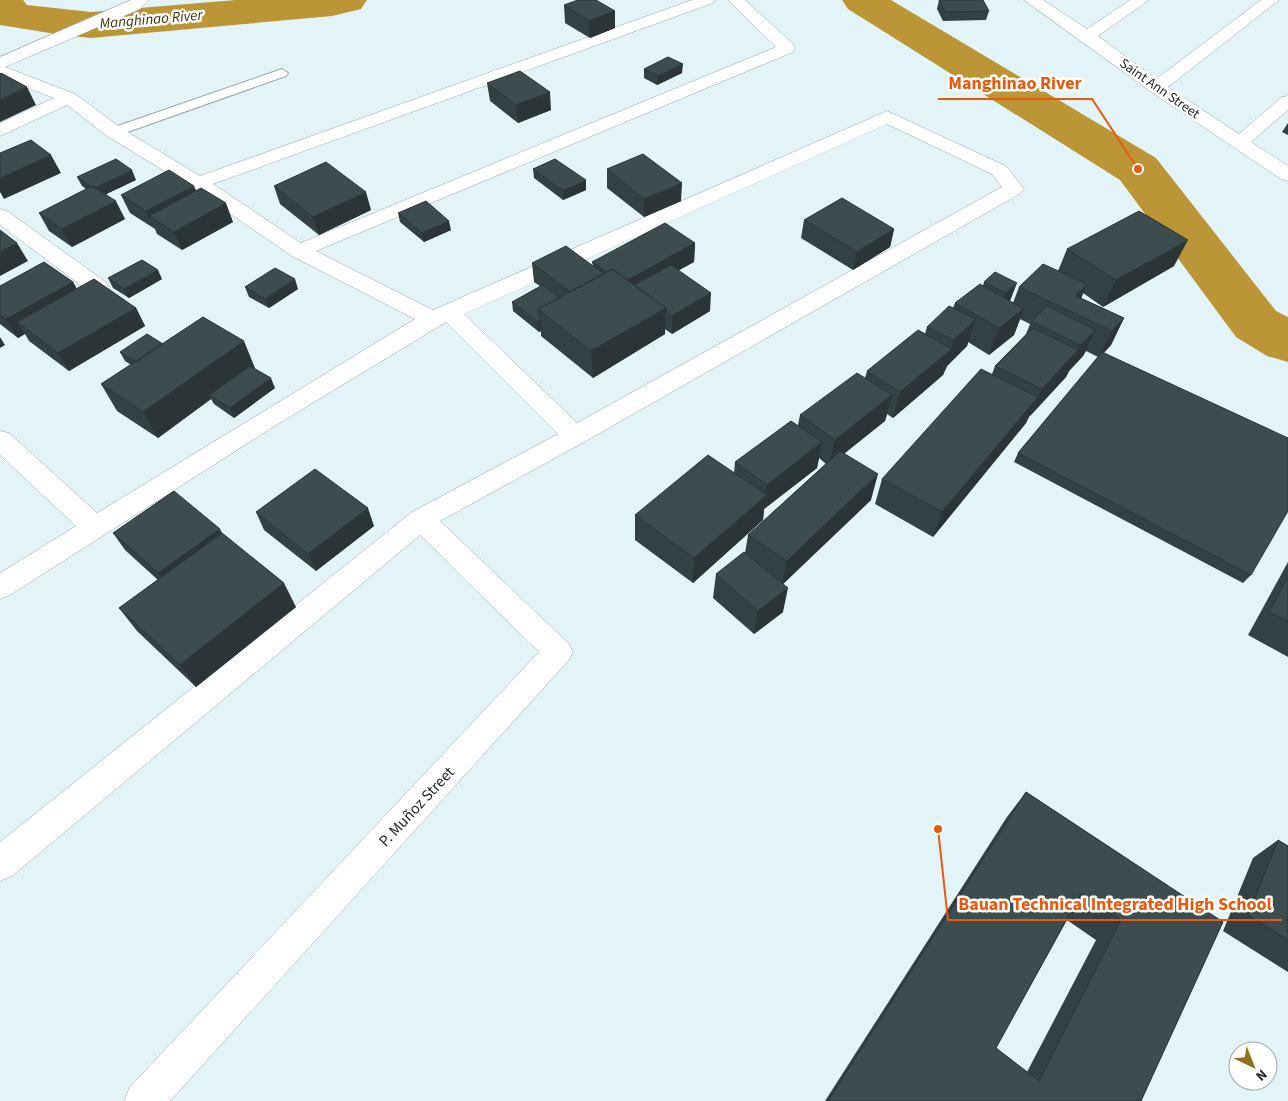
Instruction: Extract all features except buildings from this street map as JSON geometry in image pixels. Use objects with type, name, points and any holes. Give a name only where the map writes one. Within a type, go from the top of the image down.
[{"type":"street","points":[[0,62],[91,25],[134,6],[141,0]]},
{"type":"street","points":[[198,183],[707,0]]},
{"type":"street","points":[[299,251],[787,48],[736,0]]},
{"type":"street","name":"Saint Ann Street","points":[[1032,0],[1087,36],[1156,87],[1288,175]]},
{"type":"street","points":[[1087,36],[1141,0]]},
{"type":"street","points":[[1156,87],[1271,0]]},
{"type":"street","points":[[0,71],[69,98],[114,132],[198,183],[299,251],[440,315],[575,436]]},
{"type":"street","points":[[0,130],[69,98]]},
{"type":"street","points":[[1240,142],[1288,101]]},
{"type":"street","points":[[0,587],[264,420],[440,315],[887,117],[999,170],[1014,189],[575,436],[421,520],[0,864]]},
{"type":"street","points":[[0,215],[99,288]]},
{"type":"street","points":[[0,440],[95,527]]},
{"type":"street","name":"P. Muñoz Street","points":[[144,1101],[558,652],[421,520]]},
{"type":"lane","points":[[114,132],[282,73]]},
{"type":"waterway","name":"Manghinao River","points":[[3,0],[13,16],[91,25],[332,4],[347,0]]},
{"type":"waterway","name":"Manghinao River","points":[[862,0],[1138,169],[1256,324],[1288,342]]},
{"type":"place","name":"Manghinao River","points":[[1138,169]]},
{"type":"place","name":"Bauan Technical Integrated High School","points":[[938,829]]}]
